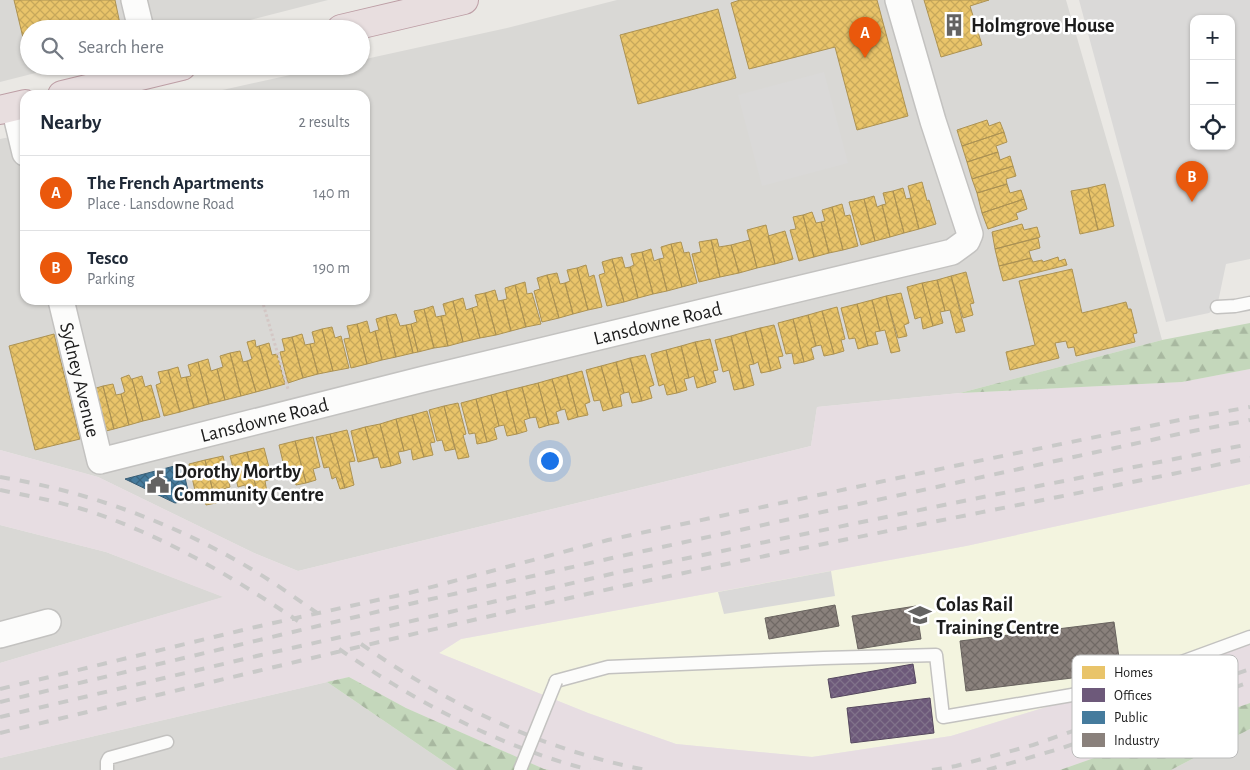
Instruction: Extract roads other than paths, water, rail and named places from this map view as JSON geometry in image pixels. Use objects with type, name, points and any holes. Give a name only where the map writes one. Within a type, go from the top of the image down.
[{"type":"highway","points":[[370,22],[464,0]]},
{"type":"highway","points":[[80,90],[134,75]]},
{"type":"street","points":[[134,0],[139,20]]},
{"type":"street","name":"Lansdowne Road","points":[[100,460],[952,252],[967,241],[970,234],[933,121],[898,0]]},
{"type":"street","points":[[13,107],[20,134]]},
{"type":"street","name":"Sydney Avenue","points":[[62,305],[100,460]]},
{"type":"street","points":[[0,635],[48,622]]},
{"type":"lane","points":[[1217,306],[1235,306],[1250,303]]},
{"type":"lane","points":[[1200,655],[1250,637]]},
{"type":"lane","points":[[520,770],[556,681],[608,667],[936,655],[943,717],[1072,695]]},
{"type":"lane","points":[[107,770],[106,766],[110,758],[167,742]]},
{"type":"railway","points":[[0,689],[251,628],[409,593],[608,540],[973,462],[1250,407]]},
{"type":"railway","points":[[0,702],[414,603],[612,558],[1250,420]]},
{"type":"railway","points":[[0,717],[611,574],[1250,444]]},
{"type":"railway","points":[[0,733],[383,641],[614,588],[1250,458]]},
{"type":"railway","points":[[0,477],[34,483],[101,501],[166,525],[258,573],[320,615]]},
{"type":"railway","points":[[0,490],[45,499],[89,511],[145,533],[223,573],[298,621]]},
{"type":"railway","points":[[361,644],[427,686],[497,722],[570,750],[646,770]]},
{"type":"railway","points":[[339,649],[429,705],[491,736],[524,749],[590,770]]},
{"type":"railway","points":[[1238,673],[1250,669]]},
{"type":"railway","points":[[1238,686],[1250,682]]},
{"type":"railway","points":[[932,770],[956,766],[1033,745],[1072,731]]},
{"type":"railway","points":[[987,770],[1072,744]]},
{"type":"place","name":"Holmgrove House","points":[[954,25]]},
{"type":"place","name":"The French Apartments","points":[[865,58]]},
{"type":"place","name":"Tesco","points":[[1192,202]]},
{"type":"place","name":"Dorothy Mortby Community Centre","points":[[158,482]]},
{"type":"place","name":"Colas Rail Training Centre","points":[[920,615]]}]
